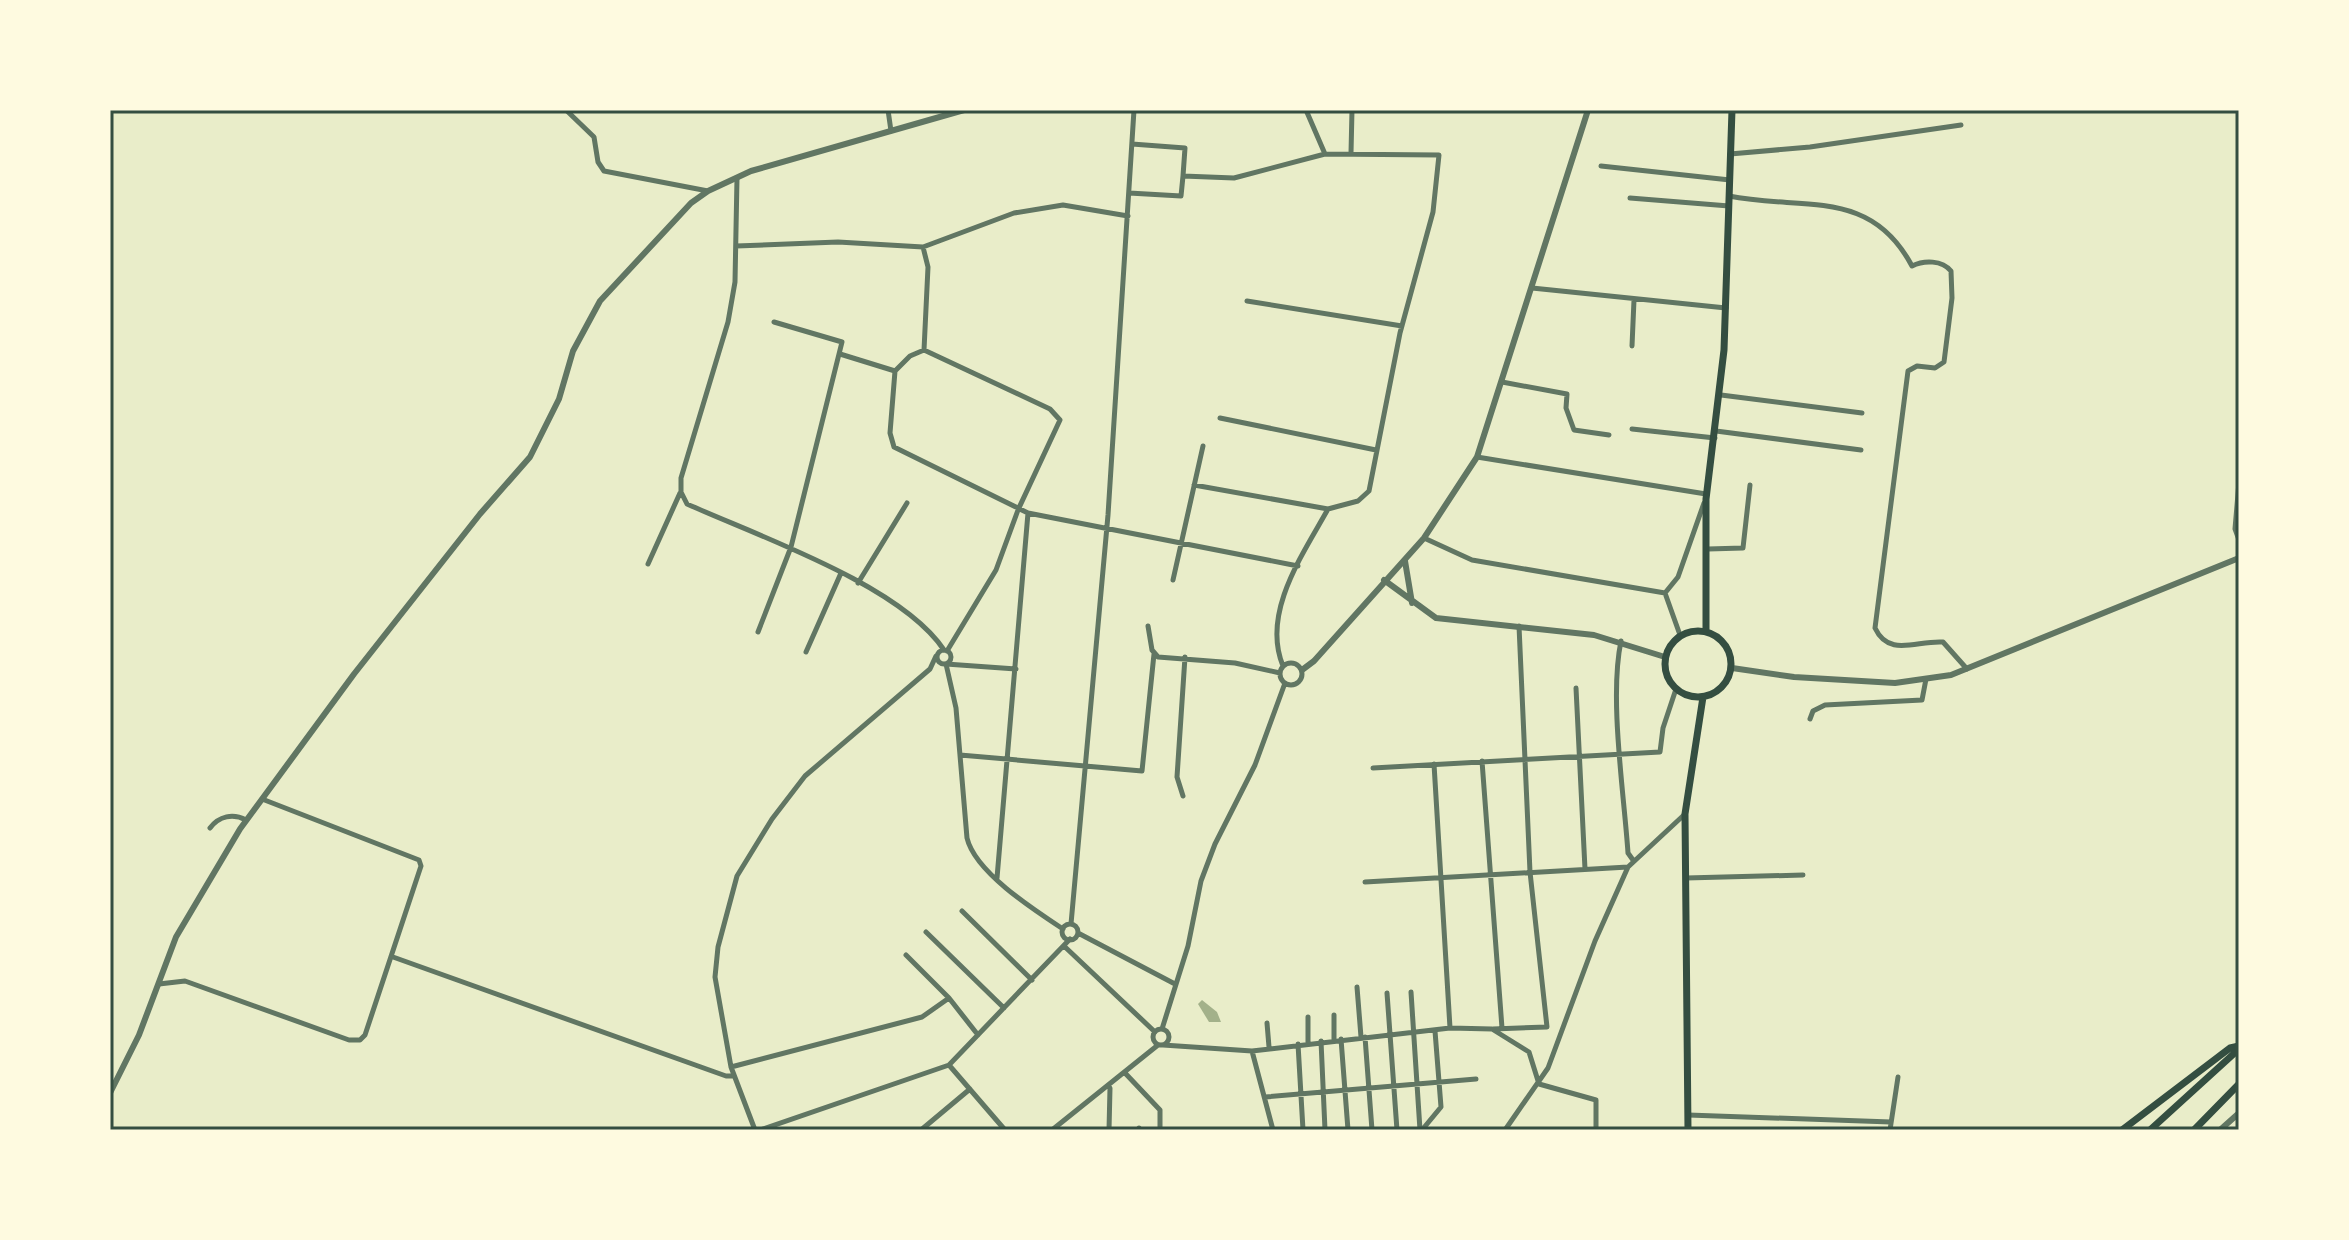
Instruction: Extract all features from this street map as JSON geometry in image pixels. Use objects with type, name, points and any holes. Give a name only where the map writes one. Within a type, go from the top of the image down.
[{"type":"main road","points":[[1706,631],[1706,497],[1721,395],[1727,308],[1732,110]]},
{"type":"main road","points":[[1706,631],[1723,641],[1732,668],[1722,688],[1703,697],[1693,697],[1676,689],[1666,674],[1665,657],[1680,635],[1706,631]]},
{"type":"main road","points":[[1688,1130],[1685,814],[1703,697]]},
{"type":"main road","points":[[2122,1130],[2230,1048],[2239,1048]]},
{"type":"main road","points":[[2150,1130],[2239,1048]]},
{"type":"main road","points":[[2194,1130],[2239,1084]]},
{"type":"street","points":[[566,110],[594,137],[598,162],[604,171],[708,191]]},
{"type":"street","points":[[888,110],[891,131]]},
{"type":"street","points":[[110,1093],[159,984],[176,937],[246,820],[354,674],[530,457],[559,399],[573,351],[600,301],[691,203],[708,191],[737,178],[964,110]]},
{"type":"street","points":[[1134,110],[1106,527],[1071,924],[1078,933],[1175,984]]},
{"type":"street","points":[[1306,110],[1325,154]]},
{"type":"street","points":[[1351,153],[1352,110]]},
{"type":"street","points":[[1285,683],[1298,682],[1302,670],[1314,661],[1384,580],[1405,561],[1424,538],[1477,457],[1588,110]]},
{"type":"street","points":[[1730,154],[1810,147],[1961,125]]},
{"type":"street","points":[[1129,193],[1181,196],[1185,148],[1132,144]]},
{"type":"street","points":[[1183,176],[1234,178],[1325,154],[1439,155],[1433,212],[1402,326],[1365,497],[1328,509],[1194,485]]},
{"type":"street","points":[[1601,166],[1730,180]]},
{"type":"street","points":[[648,564],[681,492],[681,478],[728,322],[735,282],[737,178]]},
{"type":"street","points":[[1729,196],[1837,208],[1867,215],[1899,242],[1912,266],[1939,263],[1951,271],[1949,330],[1941,366],[1917,366],[1908,371],[1875,628],[1881,640],[1891,646],[1943,642],[1968,669]]},
{"type":"street","points":[[1630,198],[1729,206]]},
{"type":"street","points":[[736,246],[838,242],[923,247],[1014,213],[1063,205],[1128,216]]},
{"type":"street","points":[[923,247],[928,267],[924,350]]},
{"type":"street","points":[[1532,288],[1727,308]]},
{"type":"street","points":[[1632,346],[1634,300]]},
{"type":"street","points":[[1247,301],[1402,326]]},
{"type":"street","points":[[758,632],[791,547],[842,342],[774,322]]},
{"type":"street","points":[[1078,933],[949,1065],[758,1130],[731,1067],[715,977],[718,947],[737,876],[772,819],[805,776],[930,669],[954,643],[996,570],[1018,510],[1060,420],[1050,409],[924,350],[910,356],[895,371],[890,433],[894,447],[1018,510],[1298,566]]},
{"type":"street","points":[[840,354],[895,371]]},
{"type":"street","points":[[1502,382],[1567,394],[1566,408],[1574,430],[1609,435]]},
{"type":"street","points":[[1721,395],[1862,413]]},
{"type":"street","points":[[1220,418],[1376,450]]},
{"type":"street","points":[[1632,429],[1715,434],[1861,450]]},
{"type":"street","points":[[1173,580],[1203,446]]},
{"type":"street","points":[[1477,457],[1706,497],[1678,577],[1665,593]]},
{"type":"street","points":[[2239,482],[2235,529],[2239,540]]},
{"type":"street","points":[[1708,549],[1743,548],[1750,485]]},
{"type":"street","points":[[681,492],[687,504],[791,547],[841,573],[920,622],[937,639],[956,708],[969,847],[1026,905],[1063,929],[1064,936],[1070,939]]},
{"type":"street","points":[[858,583],[907,503]]},
{"type":"street","points":[[1328,509],[1278,612],[1277,639],[1283,666],[1280,673],[1285,683],[1255,765],[1215,844],[1201,881],[1188,946],[1159,1031],[1153,1039],[1161,1045],[1252,1051],[1450,1028],[1547,1027],[1530,872],[1519,626]]},
{"type":"street","points":[[997,878],[1028,513]]},
{"type":"street","points":[[1424,538],[1472,560],[1665,593]]},
{"type":"street","points":[[1732,668],[1895,683],[1926,679],[1968,669],[2239,558]]},
{"type":"street","points":[[1405,561],[1412,603]]},
{"type":"street","points":[[806,652],[841,573]]},
{"type":"street","points":[[1384,580],[1436,618],[1621,641],[1665,657]]},
{"type":"street","points":[[1665,593],[1680,635]]},
{"type":"street","points":[[960,755],[1142,771],[1154,654],[1148,626]]},
{"type":"street","points":[[1621,641],[1617,661],[1621,753],[1628,853],[1633,860]]},
{"type":"street","points":[[930,669],[951,659],[943,652]]},
{"type":"street","points":[[1154,654],[1280,673]]},
{"type":"street","points":[[1183,796],[1177,777],[1185,657]]},
{"type":"street","points":[[1283,666],[1292,663],[1302,670]]},
{"type":"street","points":[[945,664],[1016,669]]},
{"type":"street","points":[[1810,719],[1813,711],[1825,705],[1922,700],[1926,679]]},
{"type":"street","points":[[1576,688],[1585,869]]},
{"type":"street","points":[[1373,768],[1660,752],[1663,728],[1676,689]]},
{"type":"street","points":[[1482,761],[1502,1028]]},
{"type":"street","points":[[1434,764],[1450,1028]]},
{"type":"street","points":[[159,984],[185,981],[357,1041],[365,1035],[393,957],[421,866],[419,860],[262,799]]},
{"type":"street","points":[[1505,1130],[1539,1084],[1595,941],[1628,867],[1685,814]]},
{"type":"street","points":[[210,828],[216,821],[232,815],[246,820]]},
{"type":"street","points":[[1365,882],[1628,867]]},
{"type":"street","points":[[1685,878],[1803,875]]},
{"type":"street","points":[[962,911],[1032,980]]},
{"type":"street","points":[[1063,929],[1071,924]]},
{"type":"street","points":[[926,932],[1004,1008]]},
{"type":"street","points":[[1052,1130],[1169,1038],[1064,946]]},
{"type":"street","points":[[906,955],[949,998],[978,1035]]},
{"type":"street","points":[[393,957],[726,1076],[734,1076]]},
{"type":"street","points":[[1357,987],[1372,1130]]},
{"type":"street","points":[[1411,992],[1421,1130]]},
{"type":"street","points":[[1387,993],[1397,1130]]},
{"type":"street","points":[[731,1067],[922,1017],[949,998]]},
{"type":"street","points":[[1334,1015],[1348,1130]]},
{"type":"street","points":[[1308,1017],[1308,1043]]},
{"type":"street","points":[[1267,1023],[1269,1047]]},
{"type":"street","points":[[1492,1029],[1529,1052],[1539,1084]]},
{"type":"street","points":[[1421,1130],[1441,1107],[1435,1031]]},
{"type":"street","points":[[1321,1041],[1325,1130]]},
{"type":"street","points":[[1298,1044],[1303,1130]]},
{"type":"street","points":[[1252,1051],[1273,1130]]},
{"type":"street","points":[[949,1065],[1005,1130]]},
{"type":"street","points":[[1125,1073],[1160,1110],[1160,1130]]},
{"type":"street","points":[[1890,1130],[1898,1077]]},
{"type":"street","points":[[1265,1097],[1476,1079]]},
{"type":"street","points":[[1539,1084],[1596,1100],[1596,1130]]},
{"type":"street","points":[[1109,1130],[1110,1087]]},
{"type":"street","points":[[921,1130],[970,1089]]},
{"type":"street","points":[[2220,1130],[2239,1113]]},
{"type":"street","points":[[1688,1115],[1891,1122]]},
{"type":"shaded area","points":[[1202,1000],[1217,1012],[1221,1022],[1209,1022],[1198,1004]]}]
